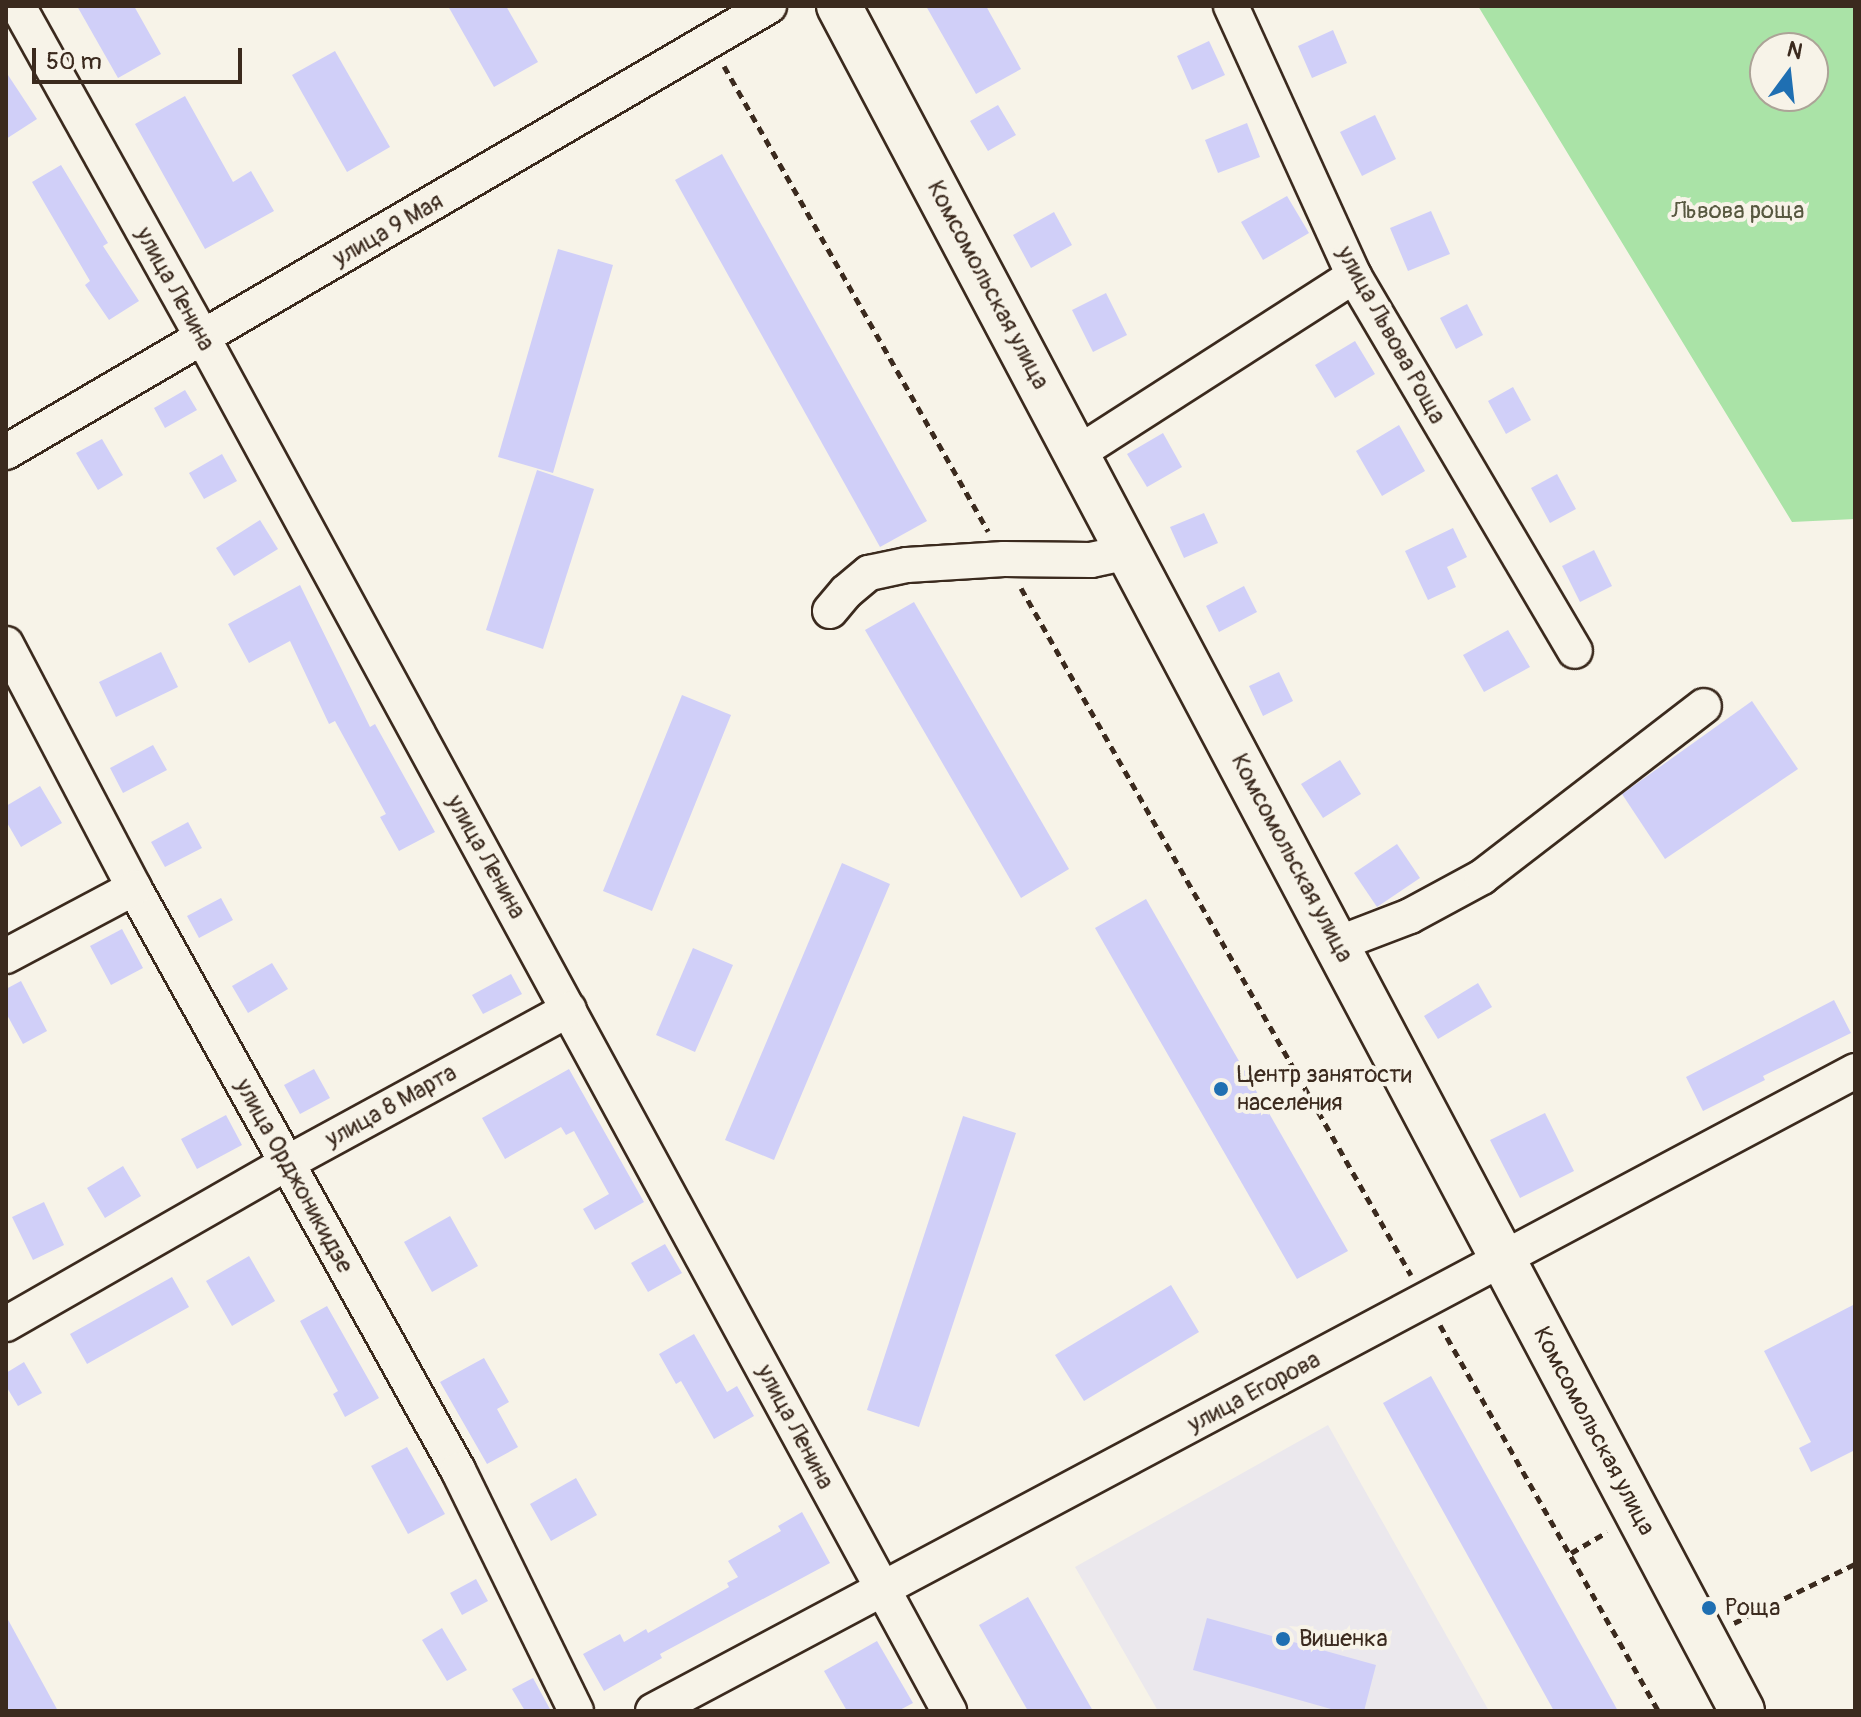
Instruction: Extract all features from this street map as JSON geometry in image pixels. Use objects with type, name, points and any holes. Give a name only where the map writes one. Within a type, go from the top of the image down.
[{"type":"main road","name":"Комсомольская улица","points":[[839,6],[1742,1711]]},
{"type":"street","name":"улица Ленина","points":[[18,6],[203,338],[949,1711]]},
{"type":"street","name":"улица 9 Мая","points":[[6,452],[769,6]]},
{"type":"street","name":"улица Львова Роща","points":[[1231,6],[1354,276],[1575,651]]},
{"type":"street","points":[[1078,453],[1354,276]]},
{"type":"street","points":[[830,611],[846,592],[869,573],[907,565],[1004,559],[1091,560],[1130,552]]},
{"type":"street","name":"улица Орджоникидзе","points":[[6,644],[134,888],[458,1470],[576,1711]]},
{"type":"street","points":[[1337,944],[1410,916],[1482,877],[1704,706]]},
{"type":"street","points":[[6,956],[134,888]]},
{"type":"street","name":"улица 8 Марта","points":[[6,1324],[287,1163],[569,1009]]},
{"type":"street","name":"улица Егорова","points":[[653,1711],[1855,1071]]},
{"type":"path","points":[[710,41],[1658,1711]]},
{"type":"path","points":[[1571,1553],[1615,1527]]},
{"type":"path","points":[[1728,1625],[1855,1564]]},
{"type":"shaded area","name":"Вишенка","points":[[1328,1425],[1489,1711],[1158,1711],[1075,1567]]},
{"type":"green space","name":"Львова роща","points":[[1478,6],[1855,6],[1855,519],[1792,522]]},
{"type":"building","points":[[77,6],[134,6],[161,54],[118,78]]},
{"type":"building","points":[[448,6],[506,6],[538,62],[494,87]]},
{"type":"building","points":[[926,6],[986,6],[1021,69],[976,94]]},
{"type":"building","points":[[1333,30],[1347,63],[1312,78],[1298,46]]},
{"type":"building","points":[[1209,41],[1225,75],[1192,90],[1177,56]]},
{"type":"building","points":[[335,51],[390,147],[347,172],[292,75]]},
{"type":"building","points":[[6,72],[37,119],[6,139]]},
{"type":"building","points":[[185,96],[233,182],[251,171],[274,211],[205,249],[135,124]]},
{"type":"building","points":[[998,105],[1016,135],[988,151],[970,121]]},
{"type":"building","points":[[1375,115],[1396,159],[1362,176],[1340,132]]},
{"type":"building","points":[[1247,123],[1260,157],[1218,173],[1205,140]]},
{"type":"building","points":[[722,154],[927,521],[880,547],[675,180]]},
{"type":"building","points":[[61,165],[108,243],[103,246],[139,301],[109,320],[85,285],[90,281],[32,182]]},
{"type":"building","points":[[1287,196],[1309,233],[1263,260],[1241,222]]},
{"type":"building","points":[[1431,211],[1450,254],[1408,271],[1390,228]]},
{"type":"building","points":[[1054,212],[1072,245],[1031,268],[1013,235]]},
{"type":"building","points":[[558,249],[613,265],[553,473],[498,457]]},
{"type":"building","points":[[1106,293],[1127,335],[1093,352],[1072,310]]},
{"type":"building","points":[[1467,304],[1483,335],[1456,349],[1440,318]]},
{"type":"building","points":[[1355,341],[1375,374],[1335,398],[1315,365]]},
{"type":"building","points":[[1513,387],[1531,420],[1506,434],[1488,401]]},
{"type":"building","points":[[185,390],[197,410],[165,428],[154,408]]},
{"type":"building","points":[[1399,425],[1425,471],[1382,496],[1356,451]]},
{"type":"building","points":[[1163,433],[1182,467],[1147,487],[1127,454]]},
{"type":"building","points":[[102,439],[123,475],[98,490],[76,453]]},
{"type":"building","points":[[222,454],[237,481],[204,499],[189,473]]},
{"type":"building","points":[[537,470],[594,489],[543,649],[486,630]]},
{"type":"building","points":[[1557,474],[1576,509],[1550,523],[1531,488]]},
{"type":"building","points":[[1204,513],[1218,543],[1184,558],[1170,527]]},
{"type":"building","points":[[260,520],[278,549],[234,576],[216,548]]},
{"type":"building","points":[[1453,528],[1467,557],[1447,567],[1456,587],[1428,600],[1405,551]]},
{"type":"building","points":[[1594,550],[1612,586],[1580,602],[1562,566]]},
{"type":"building","points":[[300,585],[370,727],[375,724],[435,832],[399,851],[380,817],[386,814],[335,721],[329,724],[290,641],[249,663],[228,624]]},
{"type":"building","points":[[1244,586],[1257,612],[1219,632],[1206,606]]},
{"type":"building","points":[[914,602],[1069,869],[1021,898],[865,630]]},
{"type":"building","points":[[1508,630],[1530,667],[1484,692],[1463,655]]},
{"type":"building","points":[[161,652],[178,687],[116,717],[99,682]]},
{"type":"building","points":[[1279,672],[1293,701],[1263,716],[1249,686]]},
{"type":"building","points":[[682,695],[731,715],[652,911],[603,891]]},
{"type":"building","points":[[1752,701],[1798,769],[1665,859],[1622,794]]},
{"type":"building","points":[[153,745],[167,770],[123,793],[110,768]]},
{"type":"building","points":[[1340,760],[1361,794],[1323,818],[1301,784]]},
{"type":"building","points":[[40,786],[62,823],[21,847],[6,821],[6,806]]},
{"type":"building","points":[[188,822],[202,848],[165,867],[151,842]]},
{"type":"building","points":[[1397,844],[1420,878],[1377,907],[1354,873]]},
{"type":"building","points":[[842,863],[890,884],[774,1160],[725,1140]]},
{"type":"building","points":[[221,898],[233,920],[199,938],[187,916]]},
{"type":"building","name":"Центр занятости населения","points":[[1146,899],[1348,1251],[1297,1279],[1095,928]]},
{"type":"building","points":[[122,929],[143,968],[111,985],[90,946]]},
{"type":"building","points":[[693,948],[733,965],[695,1052],[656,1035]]},
{"type":"building","points":[[272,963],[288,989],[248,1013],[232,986]]},
{"type":"building","points":[[511,974],[522,994],[483,1014],[472,995]]},
{"type":"building","points":[[21,981],[47,1031],[23,1044],[6,1013],[6,989]]},
{"type":"building","points":[[1478,983],[1492,1007],[1438,1039],[1424,1016]]},
{"type":"building","points":[[1834,1000],[1851,1033],[1763,1076],[1765,1080],[1703,1111],[1686,1077]]},
{"type":"building","points":[[314,1069],[330,1098],[300,1114],[284,1085]]},
{"type":"building","points":[[569,1069],[644,1202],[595,1230],[583,1209],[609,1194],[574,1131],[566,1135],[561,1127],[505,1159],[482,1118]]},
{"type":"building","points":[[1545,1113],[1574,1171],[1520,1198],[1490,1140]]},
{"type":"building","points":[[226,1115],[242,1145],[197,1169],[181,1139]]},
{"type":"building","points":[[963,1116],[1016,1133],[919,1427],[867,1410]]},
{"type":"building","points":[[123,1166],[141,1196],[105,1218],[87,1188]]},
{"type":"building","points":[[44,1202],[64,1245],[33,1260],[12,1217]]},
{"type":"building","points":[[450,1216],[478,1266],[432,1292],[404,1242]]},
{"type":"building","points":[[665,1244],[682,1273],[648,1292],[631,1263]]},
{"type":"building","points":[[249,1256],[275,1301],[232,1326],[206,1281]]},
{"type":"building","points":[[172,1277],[189,1307],[87,1364],[70,1334]]},
{"type":"building","points":[[1171,1285],[1199,1332],[1084,1401],[1055,1355]]},
{"type":"building","points":[[1855,1304],[1855,1450],[1811,1472],[1799,1448],[1811,1442],[1764,1351]]},
{"type":"building","points":[[327,1306],[379,1398],[345,1417],[333,1394],[338,1391],[300,1321]]},
{"type":"building","points":[[694,1334],[727,1392],[737,1386],[754,1416],[714,1439],[681,1381],[676,1384],[659,1354]]},
{"type":"building","points":[[484,1358],[509,1402],[497,1409],[518,1447],[487,1464],[440,1382]]},
{"type":"building","points":[[24,1362],[42,1393],[18,1406],[6,1386],[6,1373]]},
{"type":"building","points":[[1431,1376],[1618,1711],[1554,1711],[1383,1403]]},
{"type":"building","points":[[407,1447],[445,1514],[408,1534],[371,1466]]},
{"type":"building","points":[[576,1478],[597,1515],[551,1541],[530,1504]]},
{"type":"building","points":[[802,1512],[830,1563],[660,1654],[662,1658],[604,1691],[583,1654],[620,1634],[624,1642],[646,1629],[648,1633],[729,1587],[727,1583],[738,1577],[728,1561],[781,1531],[778,1526]]},
{"type":"building","points":[[476,1579],[488,1601],[462,1615],[450,1593]]},
{"type":"building","points":[[1028,1597],[1093,1711],[1028,1711],[979,1625]]},
{"type":"building","points":[[6,1616],[58,1711],[6,1711]]},
{"type":"building","points":[[1207,1618],[1376,1665],[1364,1711],[1338,1711],[1193,1670]]},
{"type":"building","points":[[442,1628],[467,1670],[447,1681],[422,1640]]},
{"type":"building","points":[[877,1641],[913,1703],[898,1711],[847,1711],[824,1671]]},
{"type":"building","points":[[533,1678],[551,1711],[525,1711],[512,1689]]},
{"type":"place","name":"Центр занятости населения","points":[[1221,1089]]},
{"type":"place","name":"Роща","points":[[1709,1608]]},
{"type":"place","name":"Вишенка","points":[[1283,1639]]}]
